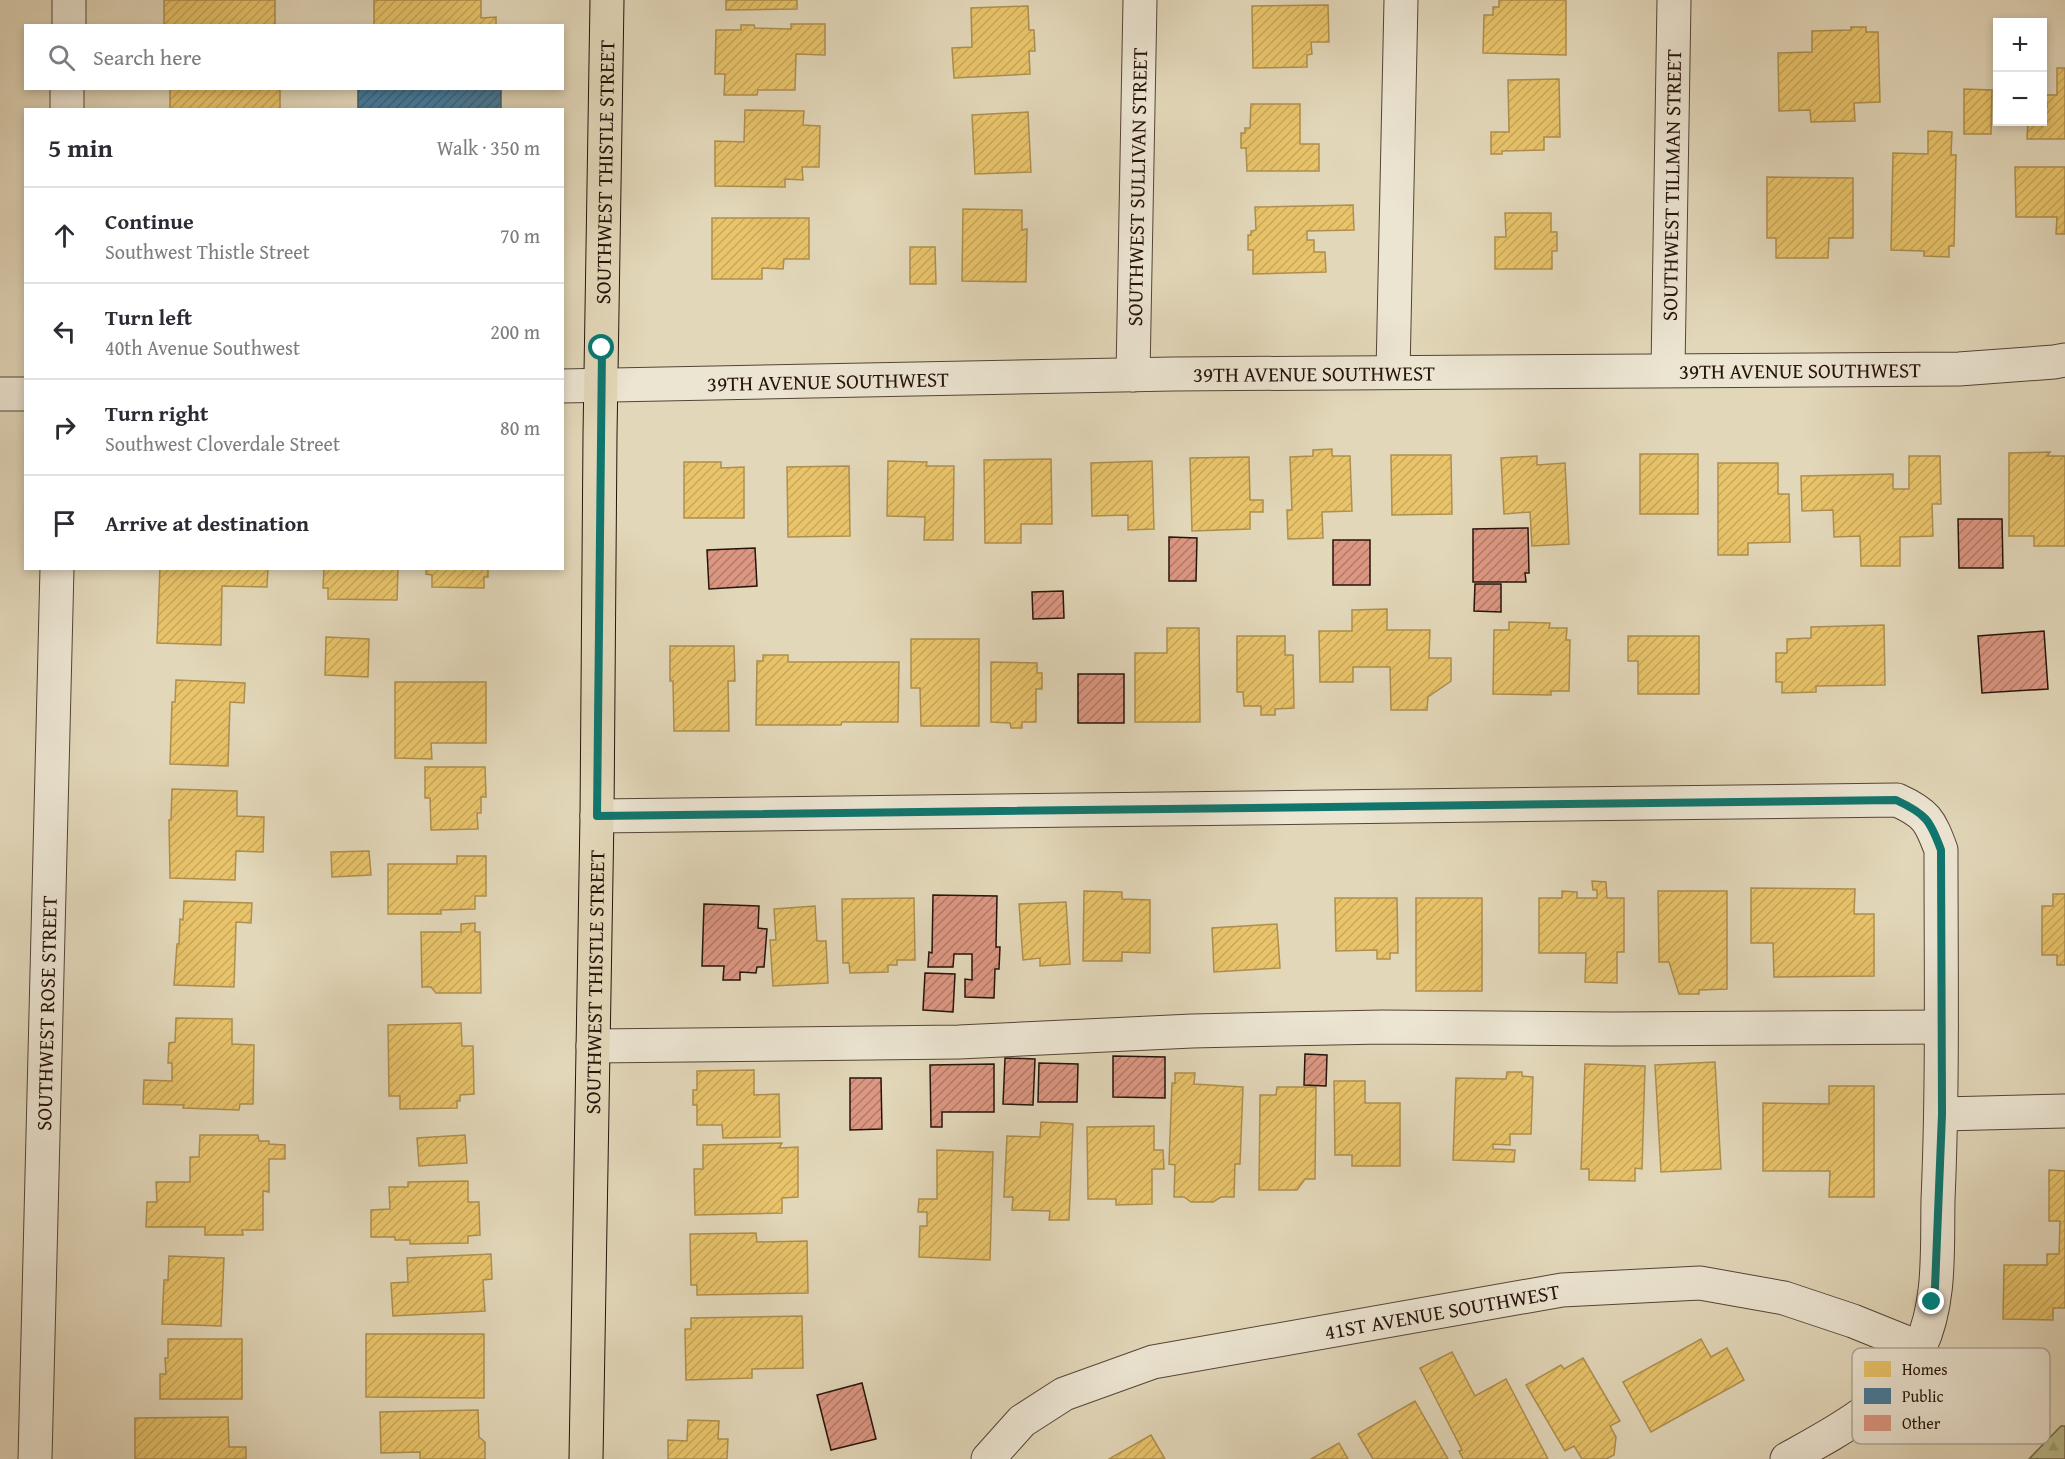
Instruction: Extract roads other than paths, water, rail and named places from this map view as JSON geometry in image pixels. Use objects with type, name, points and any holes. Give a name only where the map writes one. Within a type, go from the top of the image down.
[{"type":"main road","name":"SOUTHWEST THISTLE STREET","points":[[586,1459],[607,0]]},
{"type":"street","points":[[69,0],[69,24]]},
{"type":"street","name":"SOUTHWEST SULLIVAN STREET","points":[[1133,375],[1140,0]]},
{"type":"street","points":[[1394,372],[1401,0]]},
{"type":"street","name":"SOUTHWEST TILLMAN STREET","points":[[1668,369],[1674,0]]},
{"type":"street","points":[[67,90],[67,108]]},
{"type":"street","name":"39TH AVENUE SOUTHWEST","points":[[564,386],[1133,375],[1668,369],[1959,369],[2065,360]]},
{"type":"street","points":[[0,394],[24,394]]},
{"type":"street","name":"SOUTHWEST ROSE STREET","points":[[35,1459],[57,570]]},
{"type":"street","points":[[597,816],[1896,800],[1917,809],[1933,827],[1941,850],[1942,1114],[1935,1288],[1929,1321],[1920,1348]]},
{"type":"street","points":[[593,1046],[959,1042],[1192,1031],[1383,1027],[1614,1029],[1941,1027]]},
{"type":"street","points":[[1942,1114],[2065,1111]]},
{"type":"street","name":"41ST AVENUE SOUTHWEST","points":[[988,1459],[1022,1421],[1064,1394],[1153,1362],[1562,1290],[1700,1283],[1784,1298],[1853,1321],[1920,1348]]},
{"type":"street","points":[[1787,1459],[1852,1420]]}]
